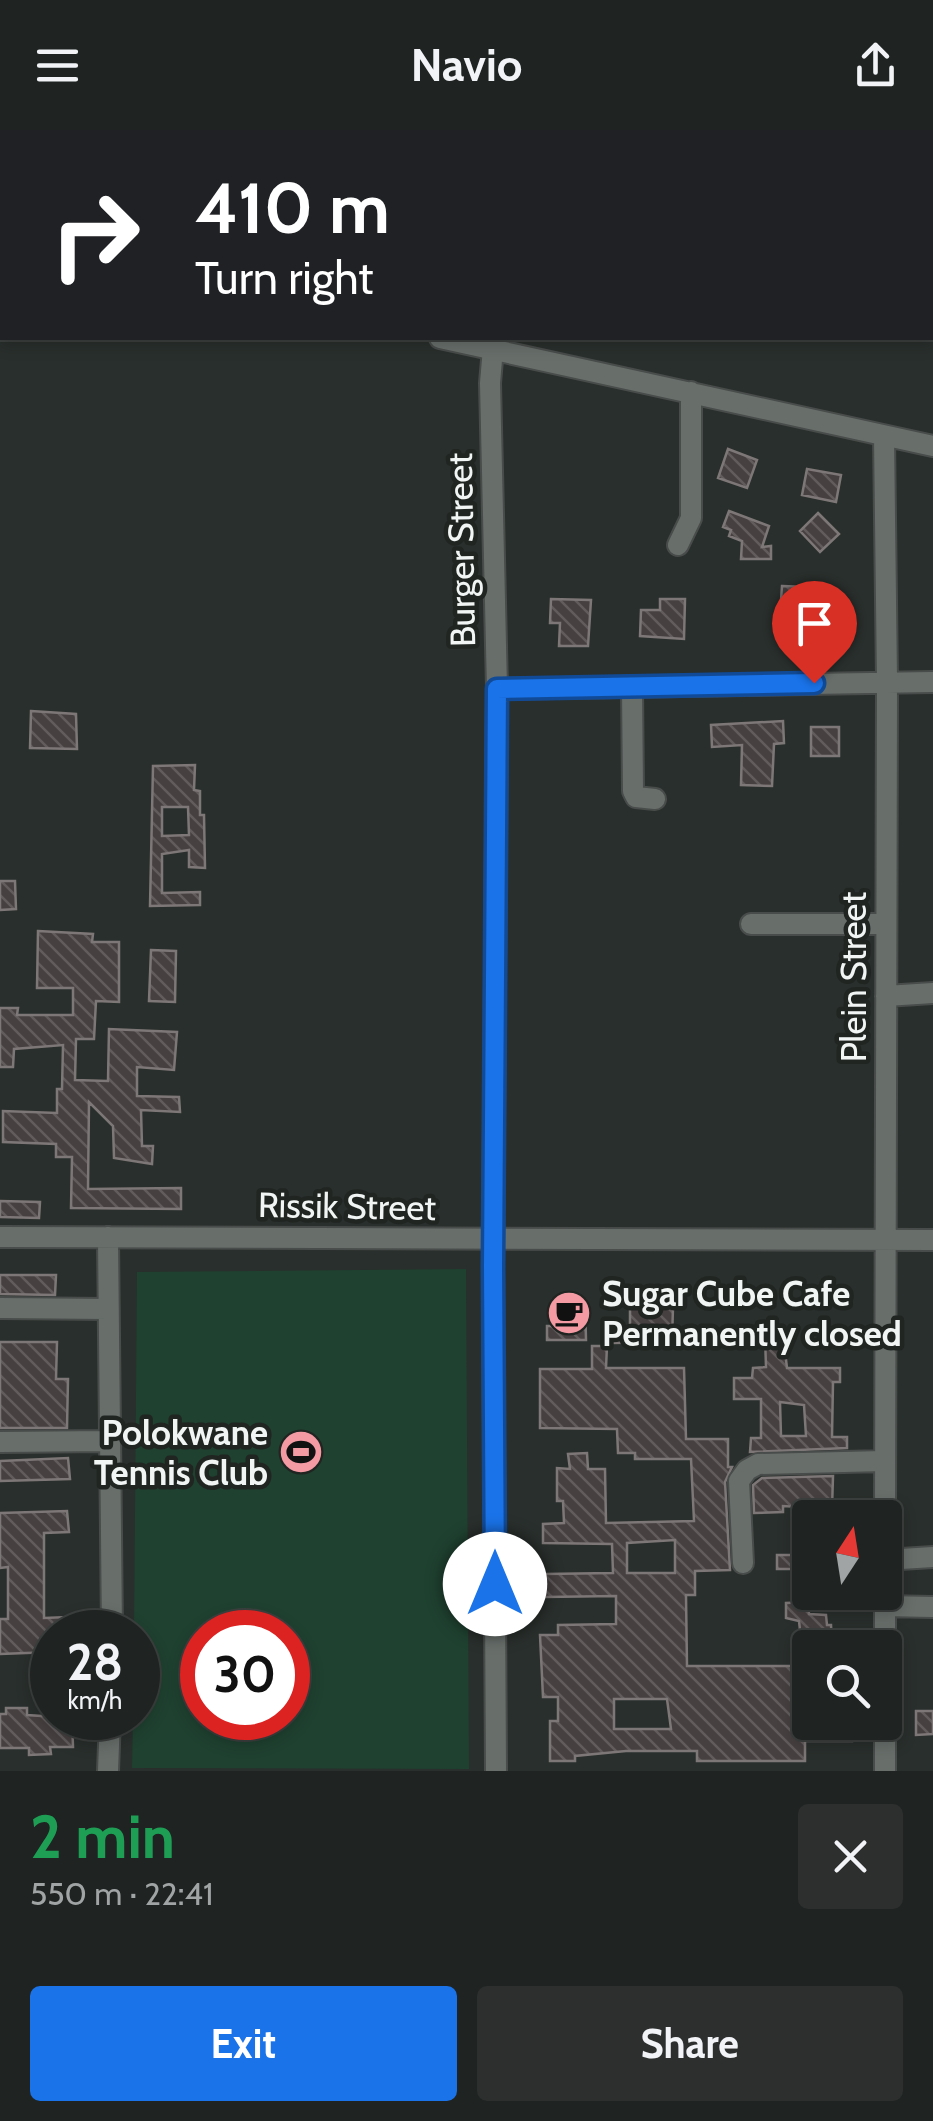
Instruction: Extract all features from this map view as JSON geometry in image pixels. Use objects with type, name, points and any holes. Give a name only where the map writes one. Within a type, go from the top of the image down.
[{"type":"street","points":[[451,340],[933,446]]},
{"type":"street","name":"Burger Street","points":[[494,348],[490,384],[497,689],[496,1771]]},
{"type":"street","points":[[678,546],[691,518],[690,392]]},
{"type":"street","name":"Plein Street","points":[[884,436],[884,1500]]},
{"type":"street","points":[[497,689],[887,682],[932,677]]},
{"type":"street","points":[[632,686],[633,791],[636,797],[654,799]]},
{"type":"street","points":[[752,924],[886,924]]},
{"type":"street","points":[[886,996],[933,993]]},
{"type":"street","points":[[108,1236],[112,1610]]},
{"type":"street","name":"Rissik Street","points":[[0,1237],[933,1240]]},
{"type":"street","points":[[0,1308],[108,1309]]},
{"type":"street","points":[[0,1442],[108,1440]]},
{"type":"street","points":[[743,1563],[740,1481],[746,1470],[758,1464],[884,1460]]},
{"type":"street","points":[[902,1559],[933,1557]]},
{"type":"street","points":[[902,1602],[933,1607]]},
{"type":"street","points":[[108,1771],[109,1740]]},
{"type":"street","points":[[885,1740],[885,1771]]},
{"type":"green space","name":"Polokwane Tennis Club","points":[[466,1269],[469,1769],[132,1768],[133,1740],[160,1740],[160,1610],[134,1610],[137,1272]]},
{"type":"building","points":[[728,449],[757,460],[747,488],[718,478]]},
{"type":"building","points":[[807,469],[841,475],[836,502],[802,495]]},
{"type":"building","points":[[729,511],[769,526],[762,547],[771,546],[771,559],[741,559],[742,541],[729,536],[731,530],[723,527]]},
{"type":"building","points":[[818,513],[839,534],[820,552],[800,531]]},
{"type":"building","points":[[782,586],[807,587],[810,641],[787,640],[788,615],[780,615]]},
{"type":"building","points":[[551,599],[591,600],[588,646],[559,646],[560,623],[550,623]]},
{"type":"building","points":[[660,599],[685,599],[684,639],[640,636],[641,610],[660,610]]},
{"type":"building","points":[[31,711],[76,714],[77,749],[30,748]]},
{"type":"building","points":[[783,721],[784,743],[774,744],[772,786],[741,785],[742,745],[712,747],[711,725]]},
{"type":"building","points":[[811,727],[839,727],[839,756],[811,756]]},
{"type":"building","points":[[195,765],[194,790],[200,791],[200,815],[204,815],[205,868],[189,867],[189,850],[162,854],[162,893],[200,892],[200,905],[150,906],[153,766]],"holes":[[[162,807],[188,807],[189,835],[162,836]]]},
{"type":"building","points":[[0,881],[15,881],[16,909],[0,910]]},
{"type":"building","points":[[38,931],[93,934],[92,942],[119,942],[119,1002],[96,1001],[94,1039],[76,1039],[75,1080],[108,1081],[109,1029],[177,1032],[174,1070],[137,1067],[137,1096],[179,1097],[180,1112],[141,1110],[142,1146],[153,1146],[152,1164],[114,1158],[113,1126],[89,1102],[88,1189],[181,1188],[181,1209],[71,1208],[72,1157],[56,1157],[56,1144],[3,1142],[3,1111],[57,1113],[57,1089],[62,1089],[63,1045],[14,1049],[13,1067],[0,1067],[0,1008],[18,1008],[17,1015],[73,1015],[73,988],[37,988]]},
{"type":"building","points":[[151,950],[176,951],[175,1002],[149,1001]]},
{"type":"building","points":[[0,1201],[40,1202],[39,1218],[0,1217]]},
{"type":"building","points":[[0,1275],[56,1275],[55,1295],[0,1294]]},
{"type":"building","name":"Sugar Cube Cafe Permanently closed","points":[[553,1300],[585,1300],[586,1340],[547,1340],[547,1326],[553,1326]]},
{"type":"building","points":[[630,1306],[673,1307],[672,1342],[613,1343],[613,1327],[630,1327]]},
{"type":"building","points":[[783,1335],[787,1368],[840,1368],[840,1382],[833,1382],[832,1437],[847,1437],[847,1448],[750,1452],[751,1438],[761,1438],[761,1399],[734,1399],[734,1378],[752,1378],[753,1368],[766,1367],[765,1336]],"holes":[[[780,1402],[804,1405],[806,1436],[781,1436]]]},
{"type":"building","points":[[0,1342],[57,1342],[56,1379],[68,1379],[67,1428],[0,1428]]},
{"type":"building","points":[[592,1346],[607,1346],[606,1368],[684,1368],[686,1439],[728,1439],[728,1467],[732,1467],[725,1482],[730,1570],[695,1571],[695,1595],[686,1595],[687,1666],[792,1666],[792,1740],[852,1741],[805,1741],[805,1761],[697,1761],[697,1751],[626,1751],[575,1756],[575,1761],[550,1761],[550,1721],[558,1721],[558,1697],[543,1697],[540,1635],[558,1635],[558,1625],[616,1624],[616,1596],[545,1597],[545,1574],[613,1573],[612,1544],[543,1543],[543,1524],[564,1523],[563,1501],[557,1501],[557,1468],[570,1469],[568,1454],[587,1453],[588,1469],[605,1469],[606,1523],[694,1521],[691,1459],[635,1459],[635,1453],[618,1453],[617,1429],[540,1428],[540,1369],[592,1369]],"holes":[[[675,1540],[675,1573],[627,1573],[627,1543]],[[614,1699],[667,1699],[671,1729],[614,1729]]]},
{"type":"building","points":[[68,1458],[70,1479],[0,1481],[0,1461]]},
{"type":"building","points":[[833,1476],[832,1500],[792,1500],[792,1507],[783,1506],[783,1512],[754,1513],[753,1485],[762,1478]]},
{"type":"building","points":[[67,1511],[69,1532],[44,1533],[44,1610],[30,1610],[30,1653],[0,1654],[0,1619],[8,1619],[8,1567],[0,1568],[0,1513]]},
{"type":"building","points":[[777,1555],[792,1555],[792,1569],[777,1569]]},
{"type":"building","points":[[786,1603],[792,1603],[792,1610],[826,1615],[831,1630],[800,1630],[799,1621],[786,1618]]},
{"type":"building","points":[[6,1708],[27,1708],[30,1740],[73,1740],[73,1747],[50,1747],[51,1754],[29,1755],[29,1748],[0,1748],[0,1714],[6,1714]]},
{"type":"building","points":[[916,1711],[933,1711],[933,1734],[916,1735]]},
{"type":"place","name":"Sugar Cube Cafe Permanently closed","points":[[569,1313]]},
{"type":"place","name":"Polokwane Tennis Club","points":[[301,1452]]},
{"type":"route","points":[[495,1584],[497,689],[814,683]]}]
